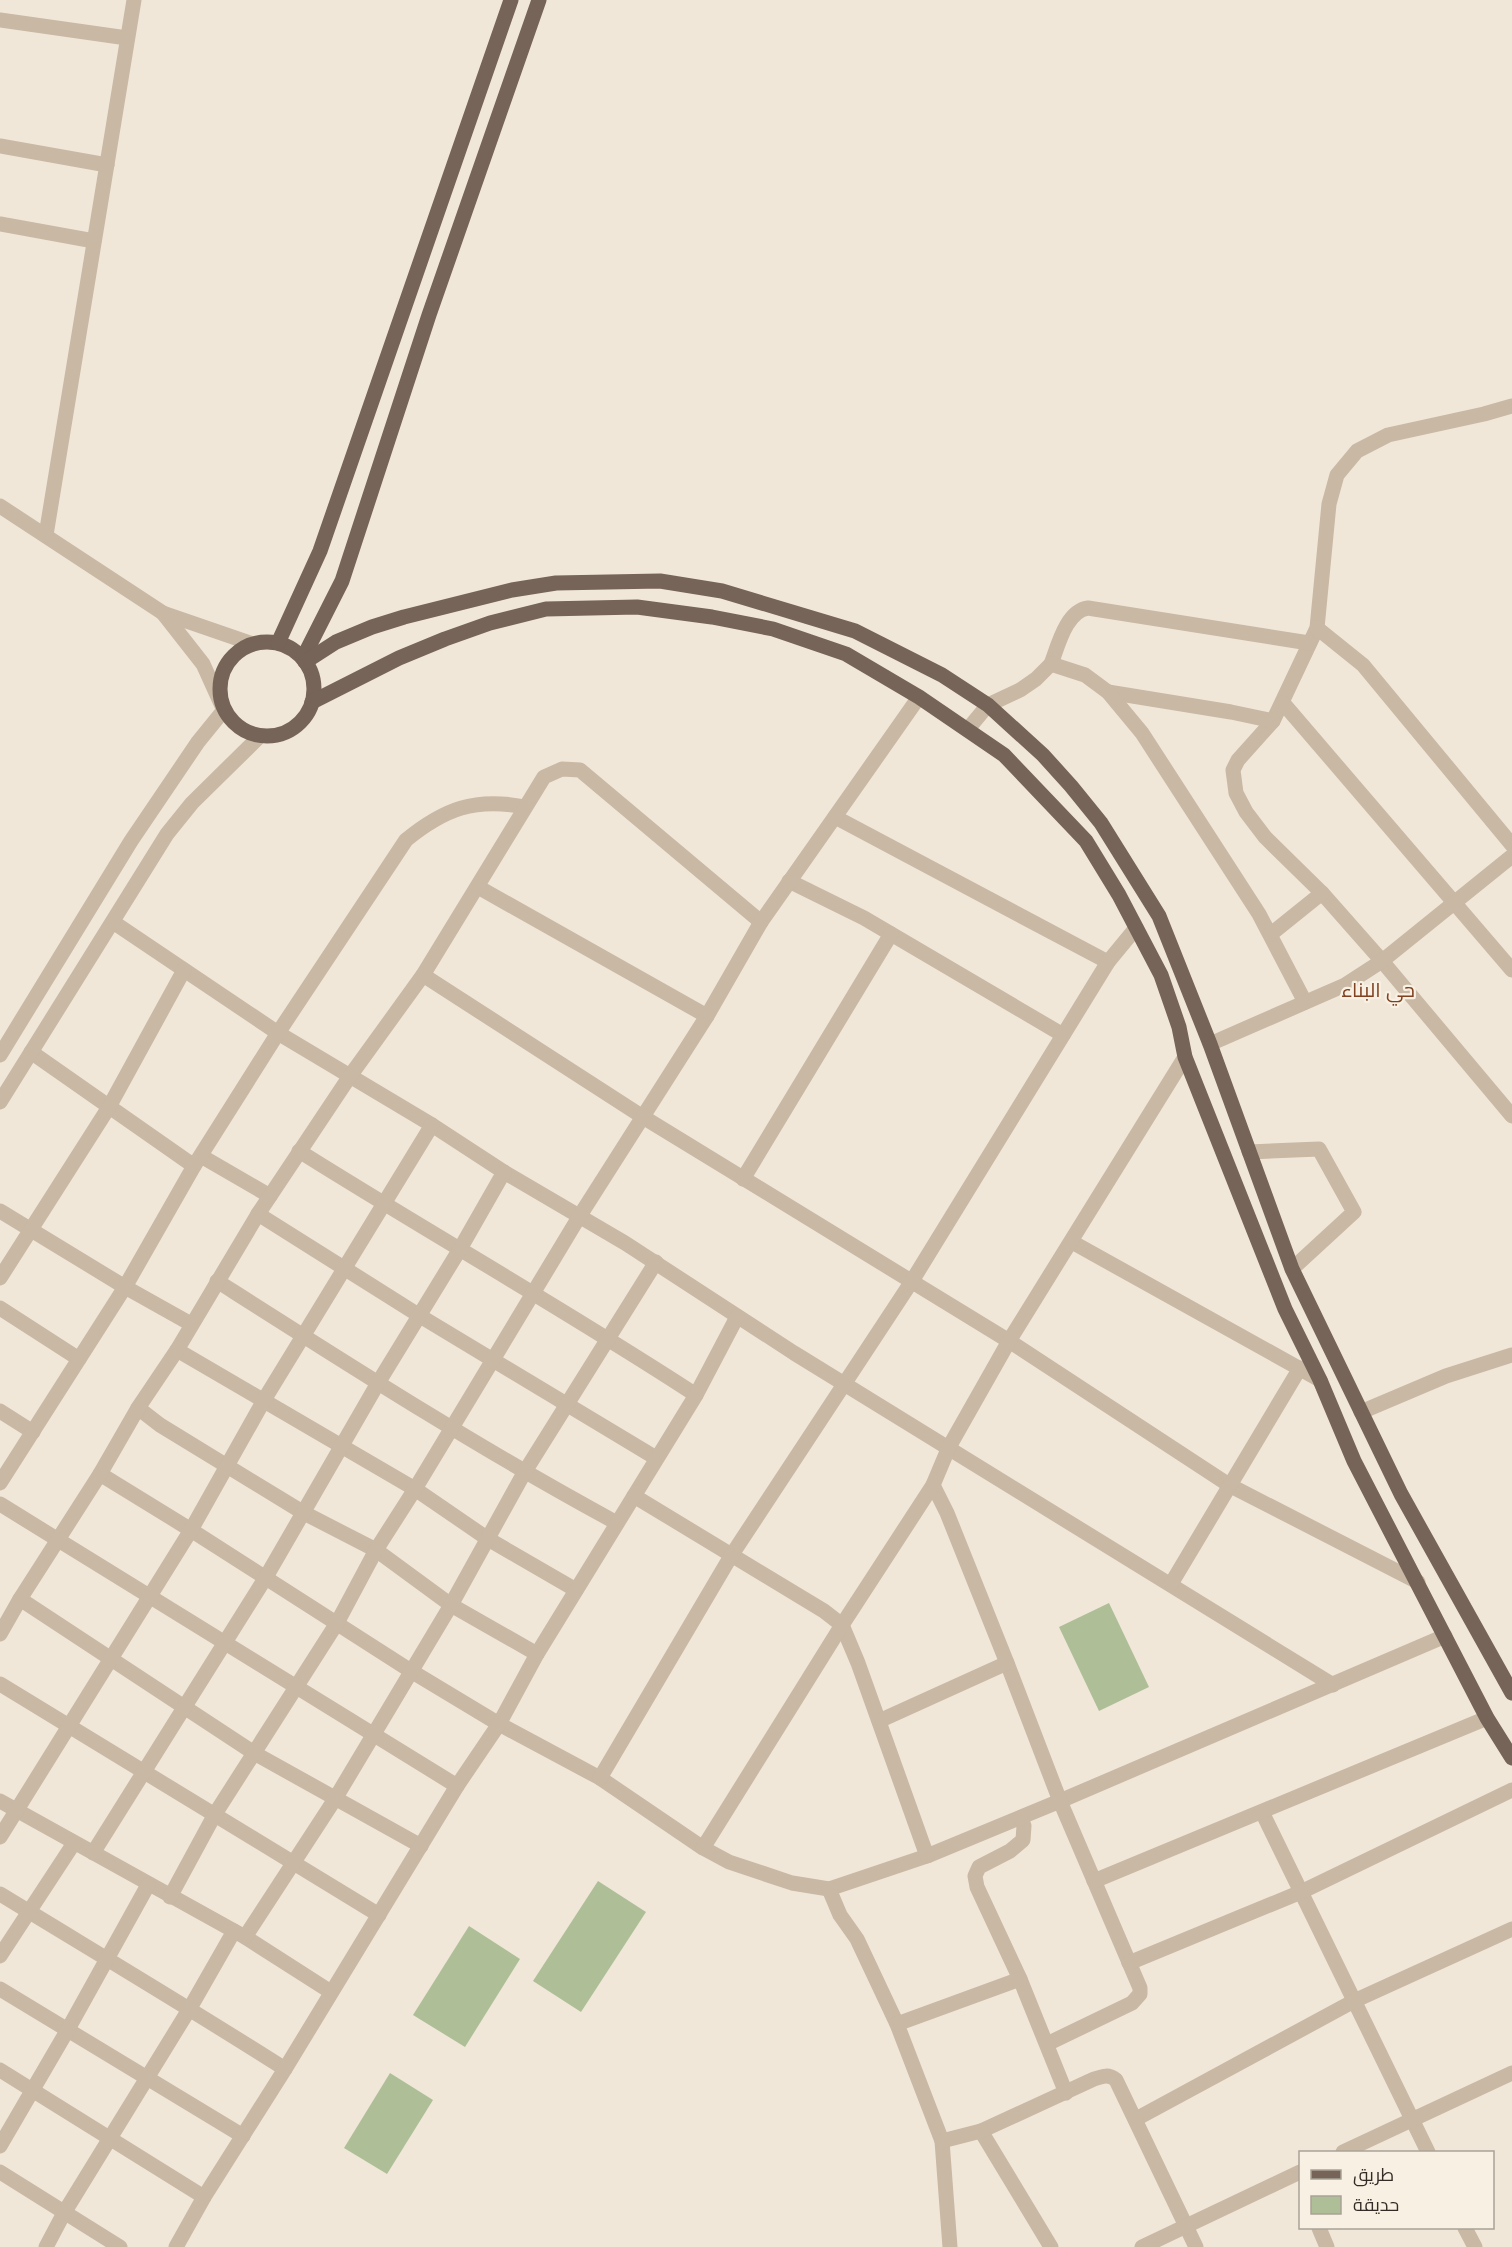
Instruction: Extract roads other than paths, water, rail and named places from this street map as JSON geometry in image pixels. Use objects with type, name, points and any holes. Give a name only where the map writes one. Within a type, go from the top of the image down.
[{"type":"main road","points":[[278,643],[320,551],[511,0]]},
{"type":"main road","points":[[304,660],[342,581],[429,315],[539,0]]},
{"type":"main road","points":[[304,660],[336,642],[404,616],[512,590],[555,583],[660,581],[722,591],[855,631],[942,675],[988,705],[1043,754],[1101,823],[1159,916],[1292,1269],[1401,1494],[1512,1693]]},
{"type":"main road","points":[[312,702],[399,658],[490,623],[546,609],[637,607],[712,617],[773,629],[846,654],[919,697],[1005,754],[1086,841],[1119,895],[1161,975],[1179,1027],[1185,1057],[1285,1309],[1320,1380],[1354,1461],[1487,1718],[1512,1758]]},
{"type":"main road","points":[[278,643],[292,649],[304,660],[312,674],[314,688],[312,702],[306,714],[286,732],[273,736],[260,736],[245,731],[233,723],[223,708],[220,687],[224,668],[242,649],[253,644],[278,643]]},
{"type":"street","points":[[46,535],[134,0]]},
{"type":"street","points":[[0,20],[128,38]]},
{"type":"street","points":[[0,146],[107,165]]},
{"type":"street","points":[[0,224],[94,241]]},
{"type":"street","points":[[1512,406],[1388,435],[1357,451],[1337,475],[1329,504],[1317,628],[1273,721],[1238,760],[1233,770],[1236,793],[1264,837],[1322,893],[1512,1116]]},
{"type":"street","points":[[0,506],[163,613],[253,644]]},
{"type":"street","points":[[968,729],[988,705],[1020,690],[1036,679],[1051,664],[1071,620],[1077,611],[1088,608],[1309,643]]},
{"type":"street","points":[[0,1055],[131,841],[223,708],[203,664],[163,613]]},
{"type":"street","points":[[1317,628],[1363,664],[1512,845]]},
{"type":"street","points":[[1051,664],[1084,675],[1108,692],[1142,733],[1271,934],[1305,1002]]},
{"type":"street","points":[[1108,692],[1232,711],[1273,721]]},
{"type":"street","points":[[170,1897],[215,1814],[337,1623],[376,1550],[415,1490],[579,1217],[707,1016],[761,922],[919,697]]},
{"type":"street","points":[[1283,703],[1512,970]]},
{"type":"street","points":[[0,1102],[167,834],[192,803],[260,736]]},
{"type":"street","points":[[0,1634],[100,1474],[138,1408],[177,1350],[258,1214],[350,1076],[423,975],[544,777],[562,769],[580,770],[761,922]]},
{"type":"street","points":[[0,1483],[125,1287],[197,1161],[278,1033],[406,840],[430,821],[471,804],[505,803],[525,807]]},
{"type":"street","points":[[835,817],[1108,962]]},
{"type":"street","points":[[1209,1044],[1345,985],[1383,962],[1512,856]]},
{"type":"street","points":[[789,881],[891,934],[1063,1035]]},
{"type":"street","points":[[478,887],[707,1016]]},
{"type":"street","points":[[1271,934],[1322,893]]},
{"type":"street","points":[[113,922],[278,1033],[656,1262],[737,1317],[1333,1685]]},
{"type":"street","points":[[600,1778],[731,1556],[912,1281],[1108,962],[1136,928]]},
{"type":"street","points":[[743,1179],[891,934]]},
{"type":"street","points":[[0,1278],[109,1107],[184,970]]},
{"type":"street","points":[[423,975],[643,1117],[1009,1341],[1229,1485],[1418,1582]]},
{"type":"street","points":[[32,1052],[109,1107],[197,1161],[270,1196]]},
{"type":"street","points":[[703,1848],[842,1625],[933,1485],[950,1447],[1009,1341],[1185,1057]]},
{"type":"street","points":[[0,1837],[191,1530],[264,1400],[432,1125]]},
{"type":"street","points":[[1249,1152],[1319,1149],[1354,1212],[1292,1269]]},
{"type":"street","points":[[299,1151],[383,1204],[608,1338],[696,1395]]},
{"type":"street","points":[[93,1853],[266,1577],[504,1172]]},
{"type":"street","points":[[0,1211],[125,1287],[192,1324]]},
{"type":"street","points":[[258,1214],[420,1316],[656,1458]]},
{"type":"street","points":[[1072,1242],[1320,1380]]},
{"type":"street","points":[[46,2247],[64,2213],[190,2008],[240,1934],[294,1864],[335,1798],[451,1605],[524,1473],[656,1262]]},
{"type":"street","points":[[217,1281],[451,1430],[524,1473],[617,1523]]},
{"type":"street","points":[[0,1308],[79,1359]]},
{"type":"street","points":[[176,2247],[204,2197],[285,2069],[457,1786],[499,1724],[537,1654],[696,1395],[737,1317]]},
{"type":"street","points":[[177,1350],[415,1490],[488,1539],[576,1590]]},
{"type":"street","points":[[1361,1412],[1446,1376],[1512,1355]]},
{"type":"street","points":[[1171,1584],[1299,1368]]},
{"type":"street","points":[[138,1408],[160,1425],[304,1513],[376,1550],[451,1605],[537,1654]]},
{"type":"street","points":[[0,1411],[33,1432]]},
{"type":"street","points":[[100,1474],[266,1577],[411,1671],[499,1724],[600,1778],[703,1848],[729,1862],[792,1883],[828,1889],[927,1856],[1021,1818],[1445,1636]]},
{"type":"street","points":[[933,1485],[947,1513],[1060,1802],[1140,1988],[1137,1999],[1047,2044]]},
{"type":"street","points":[[634,1496],[824,1611],[842,1625],[927,1856]]},
{"type":"street","points":[[0,1504],[457,1786]]},
{"type":"street","points":[[20,1599],[254,1753],[421,1846]]},
{"type":"street","points":[[879,1721],[1007,1663]]},
{"type":"street","points":[[0,1684],[379,1915]]},
{"type":"street","points":[[1094,1881],[1487,1718]]},
{"type":"street","points":[[1130,1963],[1301,1892],[1512,1790]]},
{"type":"street","points":[[0,1801],[240,1934],[331,1992]]},
{"type":"street","points":[[1262,1812],[1428,2151]]},
{"type":"street","points":[[1021,1818],[1024,1826],[1023,1840],[1010,1851],[979,1866],[975,1876],[977,1887],[1020,1979],[1066,2093]]},
{"type":"street","points":[[0,1956],[74,1842]]},
{"type":"street","points":[[0,2146],[148,1885]]},
{"type":"street","points":[[828,1889],[840,1915],[856,1939],[897,2024],[942,2141],[950,2247]]},
{"type":"street","points":[[0,1894],[190,2008],[285,2069]]},
{"type":"street","points":[[1136,2119],[1354,2001],[1512,1929]]},
{"type":"street","points":[[897,2024],[1020,1979]]},
{"type":"street","points":[[0,1989],[243,2136]]},
{"type":"street","points":[[0,2070],[204,2197]]},
{"type":"street","points":[[1345,2151],[1512,2073]]},
{"type":"street","points":[[942,2141],[981,2131],[1104,2075],[1112,2076],[1136,2119],[1196,2247]]},
{"type":"street","points":[[981,2131],[1051,2247]]},
{"type":"street","points":[[0,2172],[120,2247]]},
{"type":"street","points":[[1142,2247],[1299,2178]]},
{"type":"street","points":[[1319,2229],[1327,2247]]},
{"type":"street","points":[[1466,2229],[1475,2247]]},
{"type":"district","name":"حي البناء","points":[[1378,990]]}]
